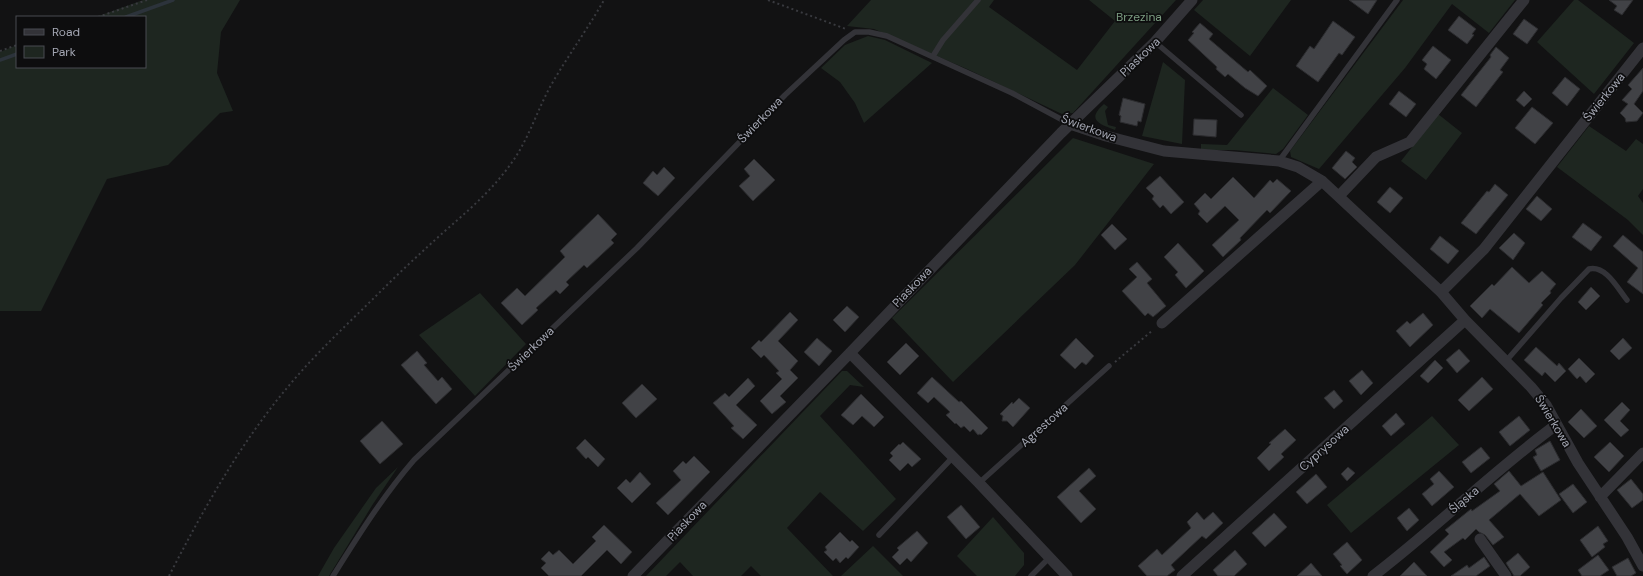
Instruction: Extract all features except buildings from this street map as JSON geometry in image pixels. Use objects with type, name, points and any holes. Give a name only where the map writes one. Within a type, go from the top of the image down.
[{"type":"street","name":"Piaskowa","points":[[633,576],[1070,124],[1155,42],[1192,0]]},
{"type":"street","points":[[1339,196],[1376,157],[1410,142],[1524,0]]},
{"type":"street","name":"Świerkowa","points":[[1441,292],[1484,249],[1643,48]]},
{"type":"street","name":"Świerkowa","points":[[1070,124],[1164,151],[1279,161],[1298,167],[1322,181],[1441,292],[1465,320],[1531,387],[1546,405],[1578,462],[1627,537],[1643,566]]},
{"type":"street","points":[[1162,323],[1322,181]]},
{"type":"street","name":"Cyprysowa","points":[[1182,576],[1465,320]]},
{"type":"street","points":[[850,353],[953,456],[1067,576]]},
{"type":"street","name":"Śląska","points":[[1373,576],[1514,458],[1556,425]]},
{"type":"street","points":[[1600,496],[1643,453]]},
{"type":"street","points":[[1480,539],[1506,576]]},
{"type":"lane","points":[[933,56],[943,40],[978,0]]},
{"type":"lane","points":[[1279,161],[1397,0]]},
{"type":"lane","name":"Świerkowa","points":[[334,576],[364,526],[414,460],[637,248],[785,95],[844,40],[855,32],[869,32],[887,36],[933,56],[965,73],[1012,93],[1070,124]]},
{"type":"lane","points":[[1155,42],[1241,114]]},
{"type":"lane","points":[[1506,361],[1561,298],[1589,269],[1594,268],[1603,271],[1627,300]]},
{"type":"lane","name":"Agrestowa","points":[[979,483],[1110,366]]},
{"type":"lane","points":[[878,535],[953,456]]},
{"type":"lane","points":[[1032,576],[1049,558]]},
{"type":"path","points":[[101,16],[147,0]]},
{"type":"path","points":[[169,576],[223,478],[250,436],[292,382],[326,345],[406,266],[466,212],[492,186],[510,165],[524,143],[549,89],[604,0]]},
{"type":"path","points":[[768,0],[855,32]]},
{"type":"path","points":[[0,51],[16,45]]},
{"type":"path","points":[[1110,366],[1162,323]]},
{"type":"green space","points":[[143,0],[240,0],[221,32],[217,73],[233,111],[220,113],[168,165],[107,179],[41,311],[0,311],[0,52],[16,45],[16,68],[146,68],[146,16],[99,16]]},
{"type":"green space","name":"Brzezina","points":[[871,0],[994,0],[989,7],[1077,70],[1115,21],[1089,0],[1176,0],[1073,113],[1062,114],[967,69],[874,29],[847,26]]},
{"type":"green space","points":[[1203,0],[1291,0],[1250,56],[1194,10]]},
{"type":"green space","points":[[1403,0],[1515,0],[1489,33],[1452,4],[1405,68],[1319,169],[1291,157],[1290,151]]},
{"type":"green space","points":[[1574,0],[1578,0],[1634,43],[1594,94],[1537,42]]},
{"type":"green space","points":[[868,36],[885,40],[932,63],[864,123],[855,103],[840,82],[821,68],[845,45]]},
{"type":"green space","points":[[1163,62],[1185,80],[1182,144],[1142,136]]},
{"type":"green space","points":[[1273,88],[1308,115],[1283,149],[1276,154],[1234,150],[1201,150],[1201,144],[1227,145]]},
{"type":"green space","points":[[1104,104],[1108,107],[1105,111],[1108,125],[1116,127],[1115,130],[1104,126],[1095,118],[1099,109]]},
{"type":"green space","points":[[1438,114],[1462,133],[1426,180],[1401,161]]},
{"type":"green space","points":[[1589,126],[1626,151],[1636,139],[1643,144],[1643,189],[1638,196],[1643,203],[1643,235],[1628,220],[1557,167]]},
{"type":"green space","points":[[1073,138],[1154,164],[1075,265],[953,382],[892,318]]},
{"type":"green space","points":[[480,293],[526,344],[475,396],[419,335]]},
{"type":"green space","points":[[842,371],[847,371],[864,387],[850,385],[820,416],[896,499],[863,531],[820,492],[787,528],[833,576],[761,576],[751,566],[741,576],[693,576],[680,562],[666,576],[646,576]]},
{"type":"green space","points":[[1432,416],[1459,445],[1351,533],[1327,505]]},
{"type":"green space","points":[[398,467],[373,504],[329,576],[318,576],[334,548],[376,488]]},
{"type":"green space","points":[[993,517],[1024,553],[1024,565],[1015,576],[977,576],[957,556]]},
{"type":"green space","points":[[873,546],[903,576],[841,576]]},
{"type":"waterway","points":[[129,16],[173,0]]},
{"type":"waterway","points":[[0,60],[16,54]]}]
